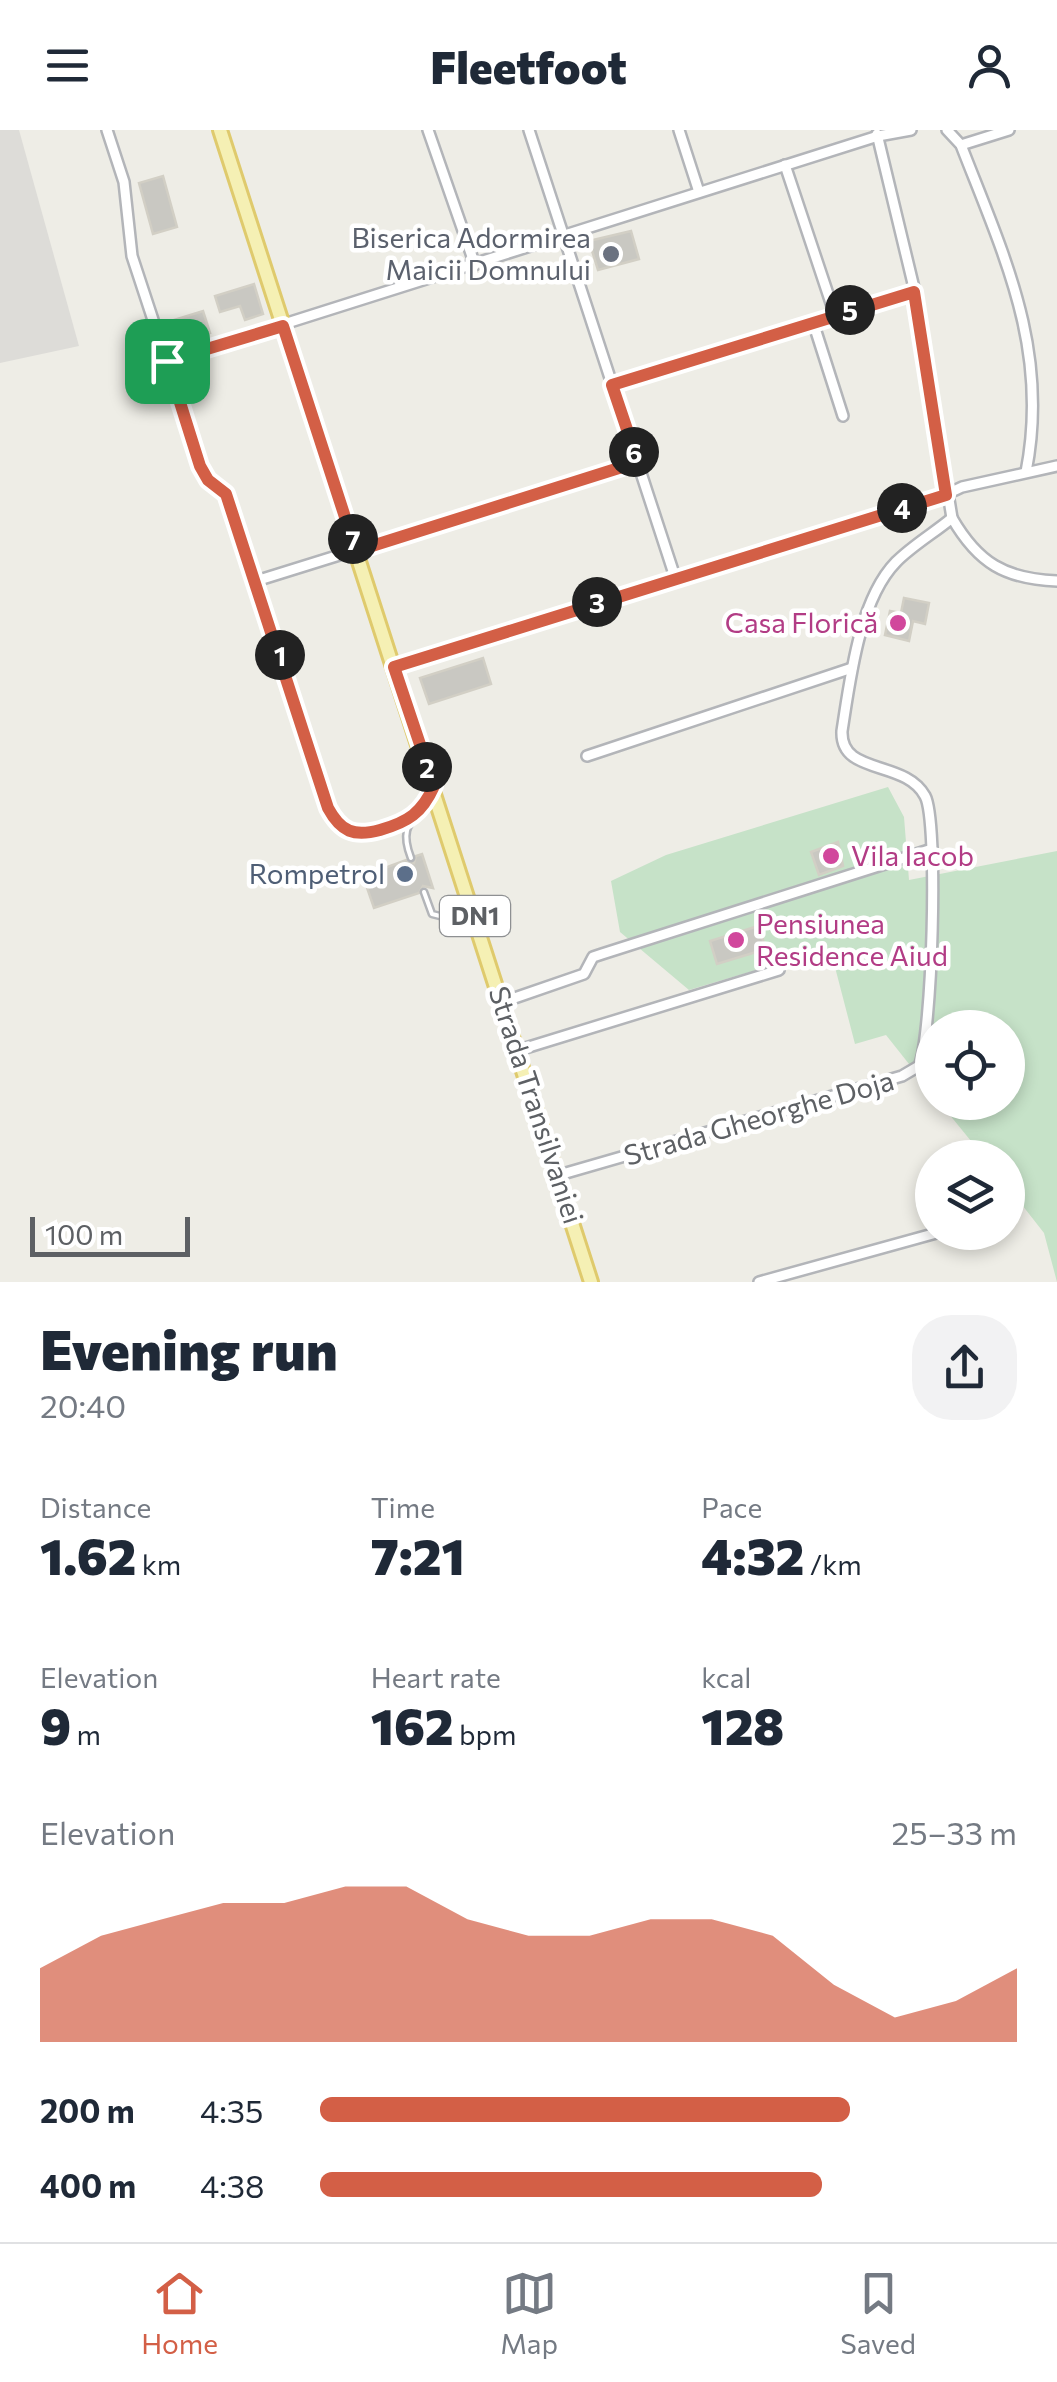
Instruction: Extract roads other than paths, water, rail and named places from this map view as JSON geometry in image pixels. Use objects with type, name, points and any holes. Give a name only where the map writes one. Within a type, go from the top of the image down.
[{"type":"main road","name":"Strada Transilvaniei","points":[[220,130],[591,1282]]},
{"type":"street","points":[[107,130],[126,194],[132,256],[200,466],[208,480],[226,494],[328,808],[345,830],[360,835],[408,822]]},
{"type":"street","points":[[428,130],[475,265]]},
{"type":"street","points":[[529,130],[675,578]]},
{"type":"street","points":[[679,130],[698,192]]},
{"type":"street","points":[[167,361],[563,237],[876,133],[911,130]]},
{"type":"street","points":[[947,130],[961,145],[1022,309],[1033,426],[1026,472]]},
{"type":"street","points":[[961,145],[1009,130]]},
{"type":"street","points":[[876,133],[914,292],[952,518],[968,546],[1001,570],[1018,577],[1057,582]]},
{"type":"street","points":[[784,165],[835,315]]},
{"type":"street","points":[[612,385],[914,292]]},
{"type":"street","points":[[814,322],[843,416]]},
{"type":"street","points":[[256,581],[638,462]]},
{"type":"street","points":[[394,667],[962,487],[1057,466]]},
{"type":"street","name":"Strada Gheorghe Doja","points":[[559,1176],[912,1072],[922,1059],[927,1028],[932,848],[929,805],[914,781],[860,762],[844,748],[842,730],[852,668],[871,606],[886,574],[952,518]]},
{"type":"street","points":[[587,756],[852,668]]},
{"type":"street","points":[[503,1002],[584,974],[593,957],[932,848]]},
{"type":"street","points":[[519,1050],[779,970]]},
{"type":"street","points":[[760,1282],[915,1239]]},
{"type":"lane","points":[[411,858],[407,848],[408,822],[427,801],[434,786]]},
{"type":"lane","points":[[424,892],[432,914],[460,921],[484,943]]},
{"type":"place","name":"Biserica Adormirea Maicii Domnului","points":[[611,254]]},
{"type":"place","name":"Casa Florică","points":[[898,623]]},
{"type":"place","name":"Vila Iacob","points":[[831,856]]},
{"type":"place","name":"Rompetrol","points":[[405,874]]},
{"type":"place","name":"Pensiunea Residence Aiud","points":[[736,940]]}]
